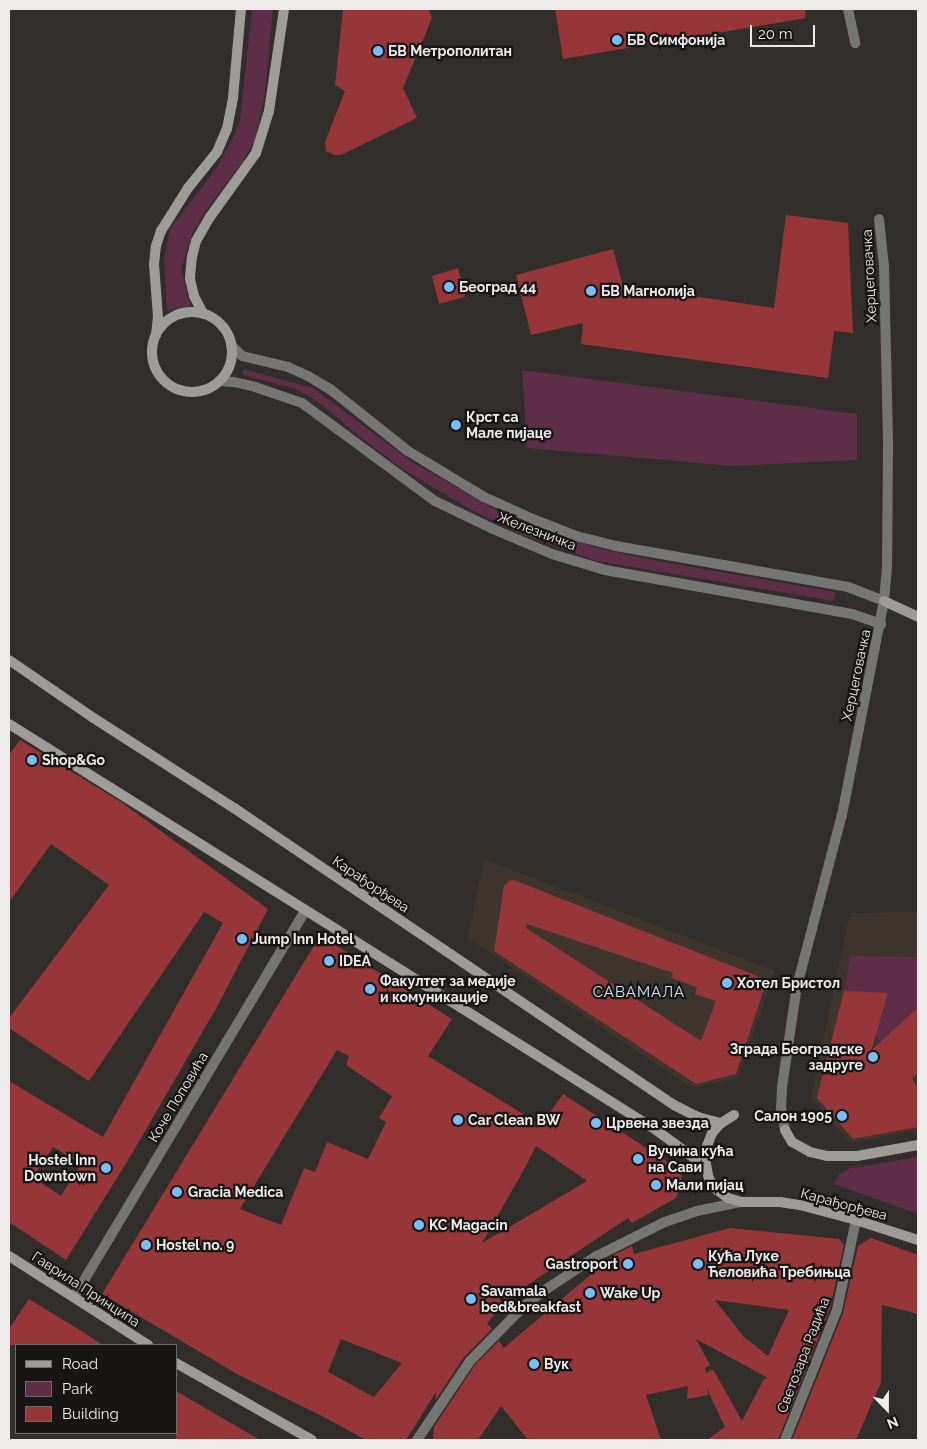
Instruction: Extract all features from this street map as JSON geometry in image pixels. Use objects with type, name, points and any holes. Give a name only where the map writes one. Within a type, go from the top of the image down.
[{"type":"main road","points":[[156,335],[166,321],[177,314],[203,313],[220,323],[225,330],[231,345],[228,368],[219,381],[209,388],[194,392],[180,390],[164,381],[154,365],[152,356],[158,317],[154,264],[156,246],[161,231],[188,188],[217,152],[227,129],[233,98],[241,9]]},
{"type":"main road","points":[[203,313],[194,296],[190,278],[192,257],[196,242],[210,217],[256,153],[270,111],[284,9]]},
{"type":"main road","points":[[884,601],[918,617]]},
{"type":"main road","name":"Карађорђева","points":[[9,660],[92,717],[234,808],[674,1105],[698,1117],[721,1123]]},
{"type":"main road","points":[[9,724],[656,1130],[705,1166]]},
{"type":"main road","points":[[734,1116],[721,1123],[712,1132],[706,1143],[705,1166],[709,1179],[717,1190],[728,1198],[740,1202]]},
{"type":"main road","points":[[785,1130],[792,1142],[810,1152],[842,1157],[918,1145]]},
{"type":"main road","name":"Карађорђева","points":[[740,1202],[800,1205],[856,1220],[918,1240]]},
{"type":"main road","name":"Гаврила Принципа","points":[[9,1256],[146,1344]]},
{"type":"main road","points":[[178,1364],[312,1440]]},
{"type":"street","points":[[848,9],[855,43]]},
{"type":"street","name":"Херцеговачка","points":[[785,1130],[781,1108],[782,1087],[798,986],[842,815],[884,601],[887,567],[888,431],[884,275],[879,219]]},
{"type":"street","name":"Железничка","points":[[231,345],[242,356],[288,367],[308,376],[330,389],[408,451],[484,497],[534,520],[576,536],[616,546],[848,587],[884,601]]},
{"type":"street","name":"Железничка","points":[[219,381],[255,387],[302,403],[435,501],[493,530],[552,554],[605,570],[852,614],[881,624]]},
{"type":"street","name":"Коче Поповића","points":[[74,1297],[305,911]]},
{"type":"street","points":[[417,1440],[470,1361],[523,1307],[546,1290],[595,1257],[664,1222],[697,1211],[740,1202]]},
{"type":"street","name":"Светозара Радића","points":[[785,1440],[837,1310],[856,1220]]},
{"type":"shaded area","name":"Хотел Бристол","points":[[484,859],[775,971],[738,1078],[692,1088],[468,938]]},
{"type":"shaded area","points":[[918,912],[918,1130],[850,1143],[811,1098],[850,913]]},
{"type":"green space","points":[[252,9],[273,9],[265,92],[255,140],[241,164],[204,213],[193,232],[181,269],[191,307],[167,310],[164,260],[170,229],[215,170],[230,144],[240,121]]},
{"type":"green space","points":[[243,369],[313,388],[412,462],[498,511],[539,528],[597,548],[657,561],[836,592],[834,601],[597,561],[522,535],[468,508],[404,470],[317,401],[296,389],[243,375]]},
{"type":"green space","points":[[522,370],[857,414],[857,460],[733,466],[527,448]]},
{"type":"green space","points":[[850,956],[918,957],[918,1007],[881,1042],[875,1036],[888,994],[844,991]]},
{"type":"green space","points":[[918,1157],[918,1214],[834,1184],[839,1174],[850,1168]]},
{"type":"building","name":"БВ Метрополитан","points":[[343,9],[428,9],[432,18],[403,88],[417,118],[341,155],[334,155],[326,151],[325,142],[345,91],[335,85]]},
{"type":"building","name":"БВ Симфонија","points":[[555,9],[805,9],[806,18],[563,59]]},
{"type":"building","name":"БВ Магнолија","points":[[786,215],[848,223],[853,333],[834,331],[828,378],[581,344],[583,323],[531,335],[516,275],[613,249],[623,286],[774,308]]},
{"type":"building","name":"Београд 44","points":[[458,268],[465,297],[439,304],[432,276]]},
{"type":"building","points":[[20,740],[121,802],[268,909],[218,1005],[133,1152],[66,1260],[9,1222],[9,1081],[103,1137],[223,923],[204,912],[89,1081],[9,1028],[9,1018],[109,885],[51,844],[9,902],[9,755]],"holes":[[[53,1147],[81,1164],[61,1196],[33,1177]]]},
{"type":"building","name":"Хотел Бристол","points":[[514,880],[767,980],[736,1074],[696,1084],[494,951],[504,886],[509,881]],"holes":[[[527,924],[673,973],[671,978],[697,987],[695,994],[716,1001],[701,1041],[526,928]]]},
{"type":"building","points":[[315,944],[334,944],[452,1019],[428,1056],[541,1125],[563,1094],[682,1171],[680,1187],[676,1198],[632,1223],[628,1218],[511,1296],[487,1323],[492,1329],[464,1357],[435,1401],[436,1392],[406,1440],[366,1440],[237,1374],[102,1294]],"holes":[[[337,1050],[349,1056],[346,1065],[392,1096],[379,1118],[386,1122],[368,1159],[327,1142],[315,1172],[304,1168],[281,1225],[240,1209]],[[536,1146],[587,1181],[482,1243]],[[341,1339],[402,1363],[374,1397],[328,1372]]]},
{"type":"building","name":"Зграда Београдске задруге","points":[[844,991],[888,993],[871,1051],[918,1007],[918,1073],[912,1078],[918,1089],[918,1127],[853,1139],[817,1098]]},
{"type":"building","points":[[730,1228],[839,1239],[844,1245],[830,1308],[778,1440],[707,1440],[725,1427],[707,1389],[708,1395],[687,1399],[688,1386],[646,1395],[661,1440],[528,1440],[501,1406],[478,1440],[433,1440],[434,1427],[475,1365],[499,1341],[504,1348],[615,1254],[632,1246],[634,1254]],"holes":[[[715,1300],[789,1310],[768,1356],[743,1336]],[[696,1339],[768,1378],[764,1379],[742,1421],[713,1369],[706,1373],[705,1368],[710,1365]]]},
{"type":"building","points":[[871,1238],[918,1255],[918,1314],[882,1305],[881,1382],[856,1440],[792,1440],[843,1313],[858,1246]]},
{"type":"building","points":[[29,1299],[101,1344],[9,1345],[9,1329]]},
{"type":"building","points":[[178,1392],[260,1440],[176,1440],[176,1434],[178,1434]]},
{"type":"place","name":"БВ Симфонија","points":[[617,40]]},
{"type":"place","name":"БВ Метрополитан","points":[[378,51]]},
{"type":"place","name":"Београд 44","points":[[449,287]]},
{"type":"place","name":"БВ Магнолија","points":[[591,291]]},
{"type":"place","name":"Крст са Мале пијаце","points":[[456,425]]},
{"type":"place","name":"Shop&Go","points":[[32,760]]},
{"type":"place","name":"Jump Inn Hotel","points":[[242,939]]},
{"type":"place","name":"IDEA","points":[[329,961]]},
{"type":"place","name":"Хотел Бристол","points":[[727,983]]},
{"type":"place","name":"Факултет за медије и комуникације","points":[[370,989]]},
{"type":"place","name":"Зграда Београдске задруге","points":[[873,1057]]},
{"type":"place","name":"Салон 1905","points":[[842,1116]]},
{"type":"place","name":"Car Clean BW","points":[[458,1120]]},
{"type":"place","name":"Црвена звезда","points":[[596,1123]]},
{"type":"place","name":"Вучина кућа на Сави","points":[[638,1159]]},
{"type":"place","name":"Hostel Inn Downtown","points":[[106,1168]]},
{"type":"place","name":"Мали пијац","points":[[656,1185]]},
{"type":"place","name":"Gracia Medica","points":[[177,1192]]},
{"type":"place","name":"KC Magacin","points":[[419,1225]]},
{"type":"place","name":"Hostel no. 9","points":[[146,1245]]},
{"type":"place","name":"Gastroport","points":[[628,1264]]},
{"type":"place","name":"Кућа Луке Ћеловића Требињца","points":[[698,1264]]},
{"type":"place","name":"Wake Up","points":[[590,1293]]},
{"type":"place","name":"Savamala bed&breakfast","points":[[471,1299]]},
{"type":"place","name":"Вук","points":[[534,1364]]},
{"type":"district","name":"САВАМАЛА","points":[[639,993]]}]
